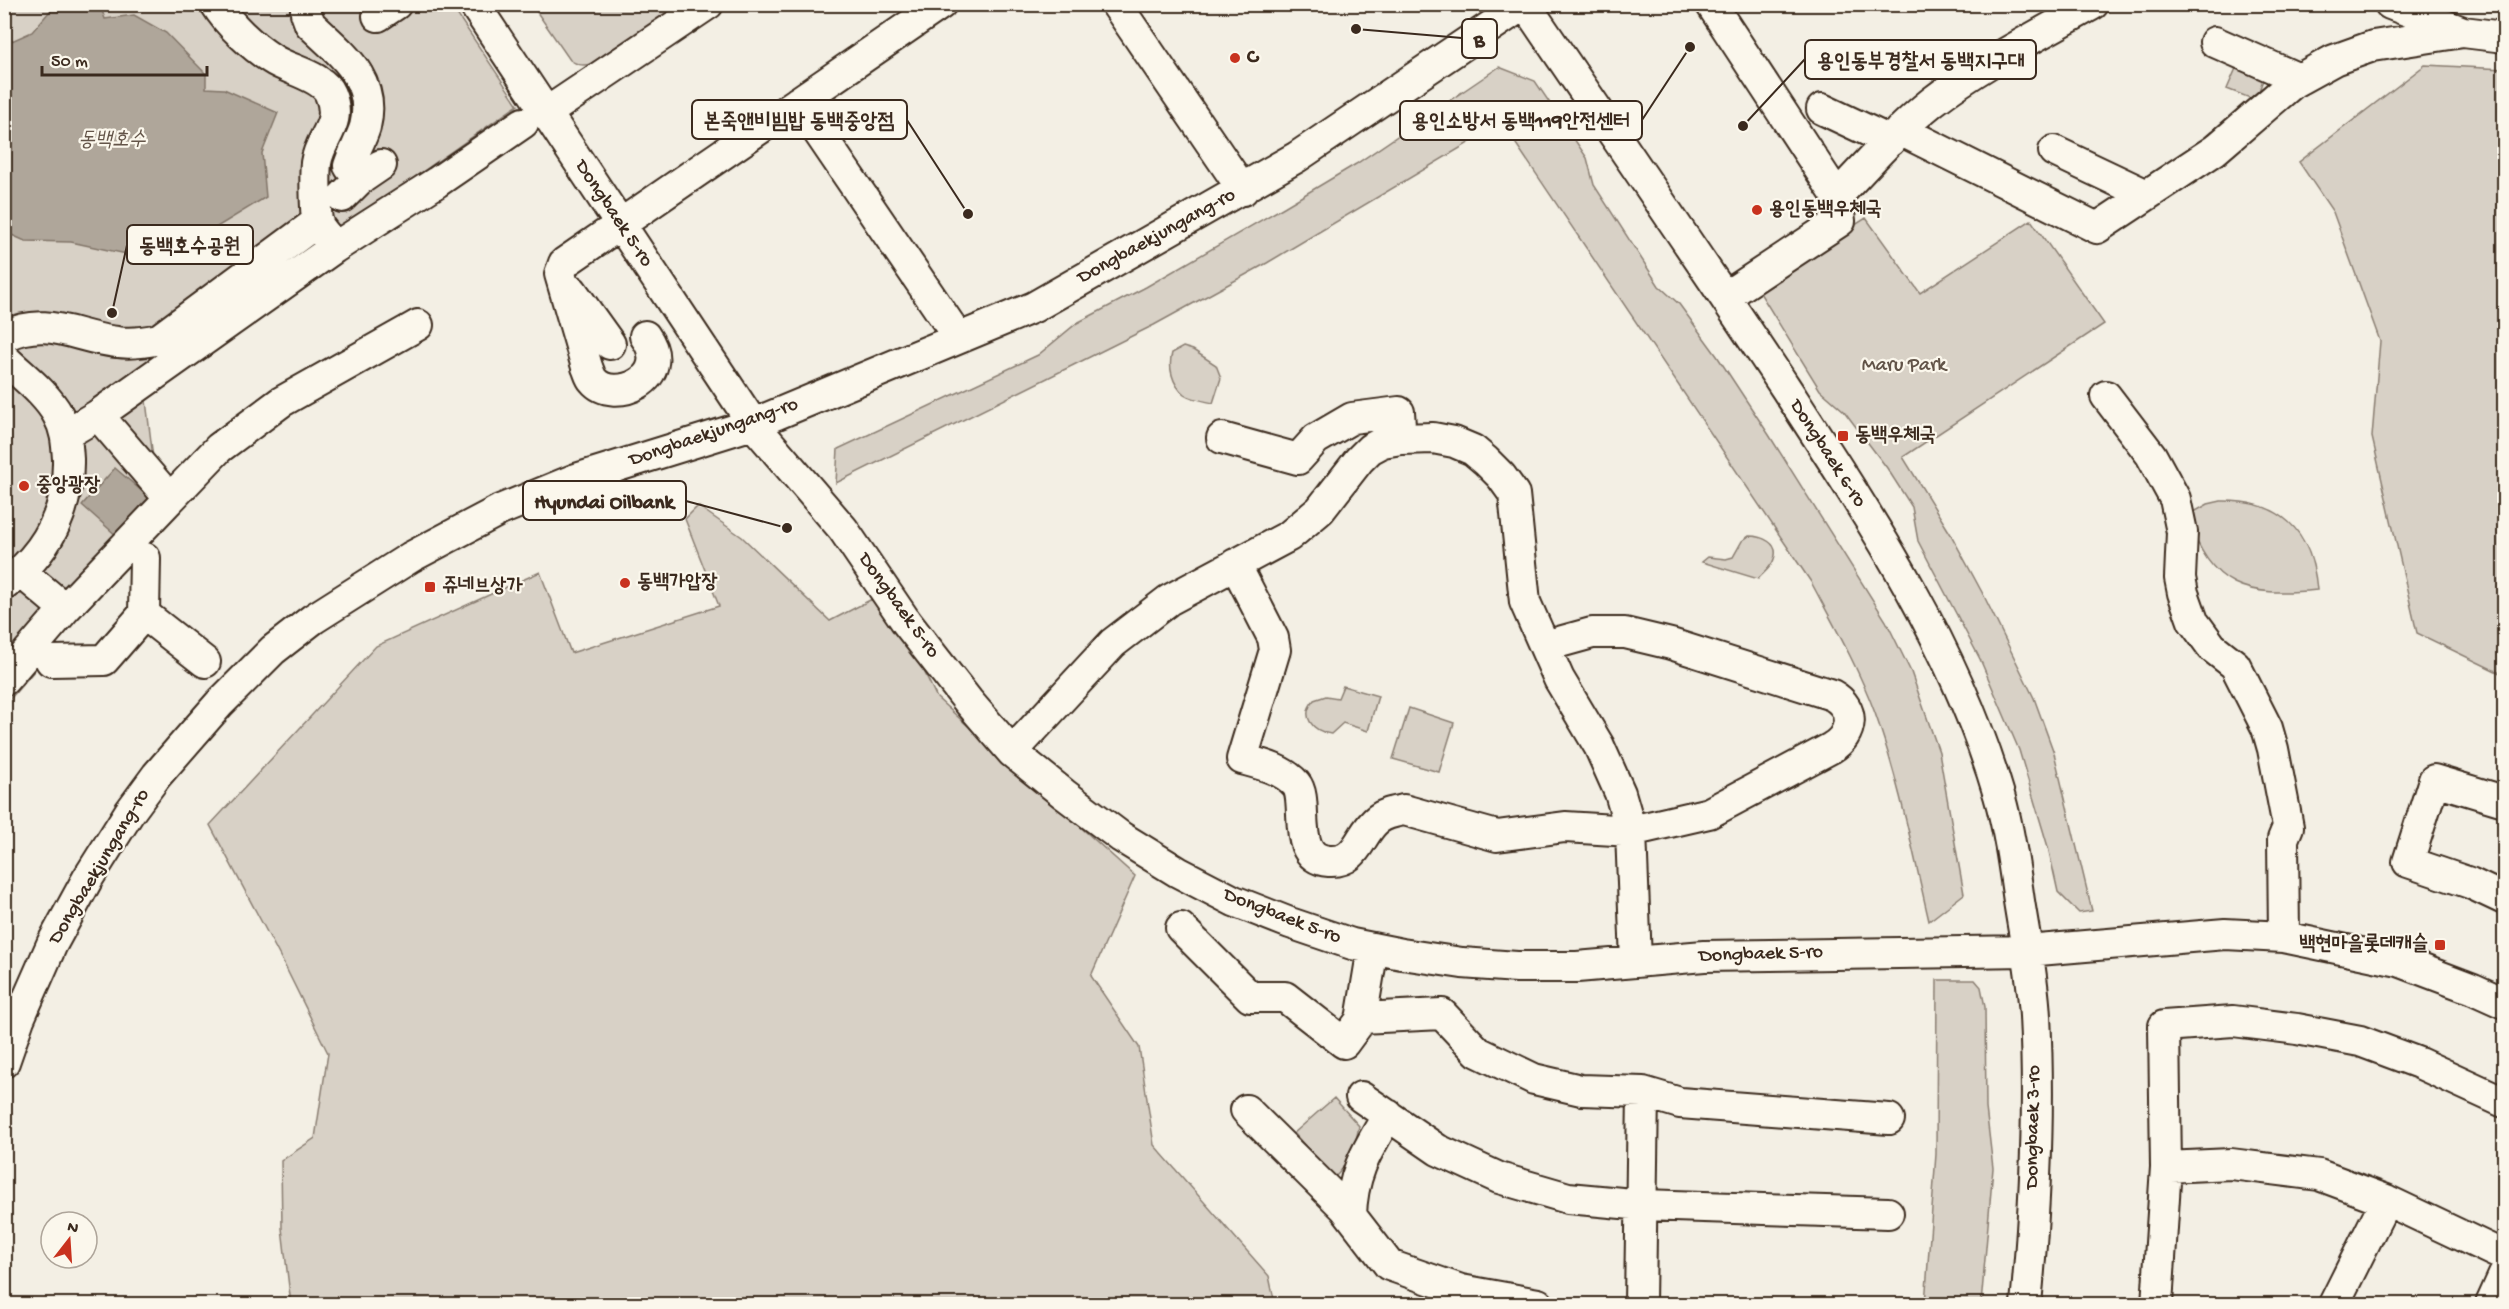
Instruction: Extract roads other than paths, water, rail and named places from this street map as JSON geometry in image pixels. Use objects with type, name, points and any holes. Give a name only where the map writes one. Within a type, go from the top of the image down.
[{"type":"street","points":[[216,4],[224,16],[264,53],[283,66],[318,80],[329,92],[334,108],[334,123],[316,162],[317,222],[334,248]]},
{"type":"street","points":[[306,4],[310,24],[359,74],[368,97],[364,127],[349,165],[361,181]]},
{"type":"street","name":"Dongbaek 5-ro","points":[[474,4],[534,118],[619,223],[753,423],[843,529],[907,623],[968,701],[1012,752],[1121,837],[1178,872],[1234,901],[1290,923],[1373,948],[1462,963],[1517,968],[1704,956],[2027,951],[2225,934],[2284,936],[2399,961],[2473,988],[2505,1003]]},
{"type":"street","points":[[66,434],[98,415],[334,248],[708,4]]},
{"type":"street","points":[[645,336],[652,347],[653,364],[647,379],[632,388],[609,389],[594,382],[587,367],[560,273],[564,262],[941,4]]},
{"type":"street","points":[[1116,4],[1243,189]]},
{"type":"street","name":"Dongbaekjungang-ro","points":[[4,1062],[19,1019],[52,944],[109,843],[171,758],[219,704],[273,650],[359,588],[438,542],[500,510],[576,479],[753,423],[1034,307],[1297,157],[1524,4]]},
{"type":"street","name":"Dongbaek 6-ro","points":[[1524,4],[1725,297],[1842,475],[1901,571],[1943,649],[1976,724],[2000,798],[2014,863],[2027,951]]},
{"type":"street","points":[[1711,4],[1837,196],[1840,221],[1725,297]]},
{"type":"street","points":[[1837,196],[1895,135],[1933,101],[2093,4]]},
{"type":"street","points":[[2390,4],[2463,32],[2505,37]]},
{"type":"street","points":[[1822,109],[1895,135],[2097,228],[2215,150],[2299,79],[2356,50],[2463,32]]},
{"type":"street","points":[[2215,42],[2299,79]]},
{"type":"street","points":[[798,102],[958,337]]},
{"type":"street","points":[[2054,151],[2147,195]]},
{"type":"street","points":[[4,336],[46,326],[115,342],[136,343],[159,339],[317,222]]},
{"type":"street","points":[[560,273],[610,344]]},
{"type":"street","points":[[4,680],[65,609],[219,448],[281,402],[418,326]]},
{"type":"street","points":[[4,358],[48,400],[58,415],[66,434],[68,480],[64,503],[56,527],[39,552],[13,578],[65,609]]},
{"type":"street","points":[[2106,396],[2151,455],[2175,499],[2182,532],[2181,586],[2193,621],[2212,647],[2235,665],[2267,728],[2288,827],[2283,839],[2284,936]]},
{"type":"street","points":[[1222,438],[1298,459],[1316,439],[1352,418],[1399,412],[1401,439]]},
{"type":"street","points":[[98,415],[170,499]]},
{"type":"street","points":[[1012,752],[1113,643],[1169,600],[1289,536],[1320,510],[1370,449],[1383,442],[1401,439],[1433,438],[1454,442],[1473,450],[1501,476],[1514,495],[1526,602],[1559,679],[1599,746],[1620,793],[1631,831],[1636,962]]},
{"type":"street","points":[[145,558],[144,615],[130,641],[104,660],[51,661],[91,609],[118,581],[145,558]]},
{"type":"street","points":[[1235,564],[1274,638],[1275,650],[1242,759],[1285,775],[1297,785],[1302,799],[1302,831],[1307,845],[1317,857],[1328,861],[1341,860],[1352,855],[1376,820],[1389,813],[1404,810],[1497,836],[1565,827],[1631,831],[1709,813],[1831,748],[1846,735],[1850,716],[1840,699],[1671,644],[1625,633],[1592,633],[1545,646]]},
{"type":"street","points":[[144,615],[206,662]]},
{"type":"street","points":[[2505,801],[2434,780],[2408,862],[2470,883],[2505,899]]},
{"type":"street","points":[[1181,928],[1250,997],[1286,997],[1344,1043],[1361,1018],[1373,948]]},
{"type":"street","name":"Dongbaek 3-ro","points":[[2026,1305],[2032,1224],[2036,1066],[2035,1012],[2027,951]]},
{"type":"street","points":[[1361,1018],[1442,1014],[1478,1052],[1534,1080],[1581,1090],[1643,1092],[1680,1103],[1889,1119]]},
{"type":"street","points":[[2157,1305],[2166,1167],[2164,1026],[2232,1021],[2298,1029],[2360,1041],[2419,1063],[2505,1102]]},
{"type":"street","points":[[1641,1305],[1643,1092]]},
{"type":"street","points":[[1361,1097],[1438,1150],[1498,1178],[1569,1198],[1643,1205],[1888,1212]]},
{"type":"street","points":[[1246,1110],[1351,1216],[1389,1265],[1461,1290],[1538,1305]]},
{"type":"street","points":[[1351,1216],[1352,1192],[1362,1160],[1388,1115]]},
{"type":"street","points":[[2166,1167],[2231,1164],[2319,1175],[2386,1200],[2505,1256]]},
{"type":"street","points":[[2334,1305],[2386,1200]]},
{"type":"street","points":[[2491,1305],[2505,1275]]},
{"type":"water","name":"동백호수","points":[[56,4],[100,5],[105,19],[134,15],[166,33],[206,74],[206,88],[224,89],[278,113],[262,153],[266,197],[212,230],[145,258],[71,242],[25,241],[5,232],[5,44],[32,32]]},
{"type":"water","points":[[115,468],[151,499],[118,537],[82,505]]},
{"type":"place","name":"B","points":[[1356,29]]},
{"type":"place","name":"용인소방서 동백119안전센터","points":[[1690,47]]},
{"type":"place","name":"C","points":[[1235,58]]},
{"type":"place","name":"용인동부경찰서 동백지구대","points":[[1743,126]]},
{"type":"place","name":"용인동백우체국","points":[[1757,210]]},
{"type":"place","name":"본죽앤비빔밥 동백중앙점","points":[[968,214]]},
{"type":"place","name":"동백호수공원","points":[[112,313]]},
{"type":"place","name":"동백우체국","points":[[1843,436]]},
{"type":"place","name":"중앙광장","points":[[24,486]]},
{"type":"place","name":"Hyundai Oilbank","points":[[787,528]]},
{"type":"place","name":"동백가압장","points":[[625,583]]},
{"type":"place","name":"쥬네브상가","points":[[430,587]]},
{"type":"place","name":"백현마을롯데캐슬","points":[[2440,945]]},
{"type":"park label","name":"Maru Park","points":[[1904,366]]}]
